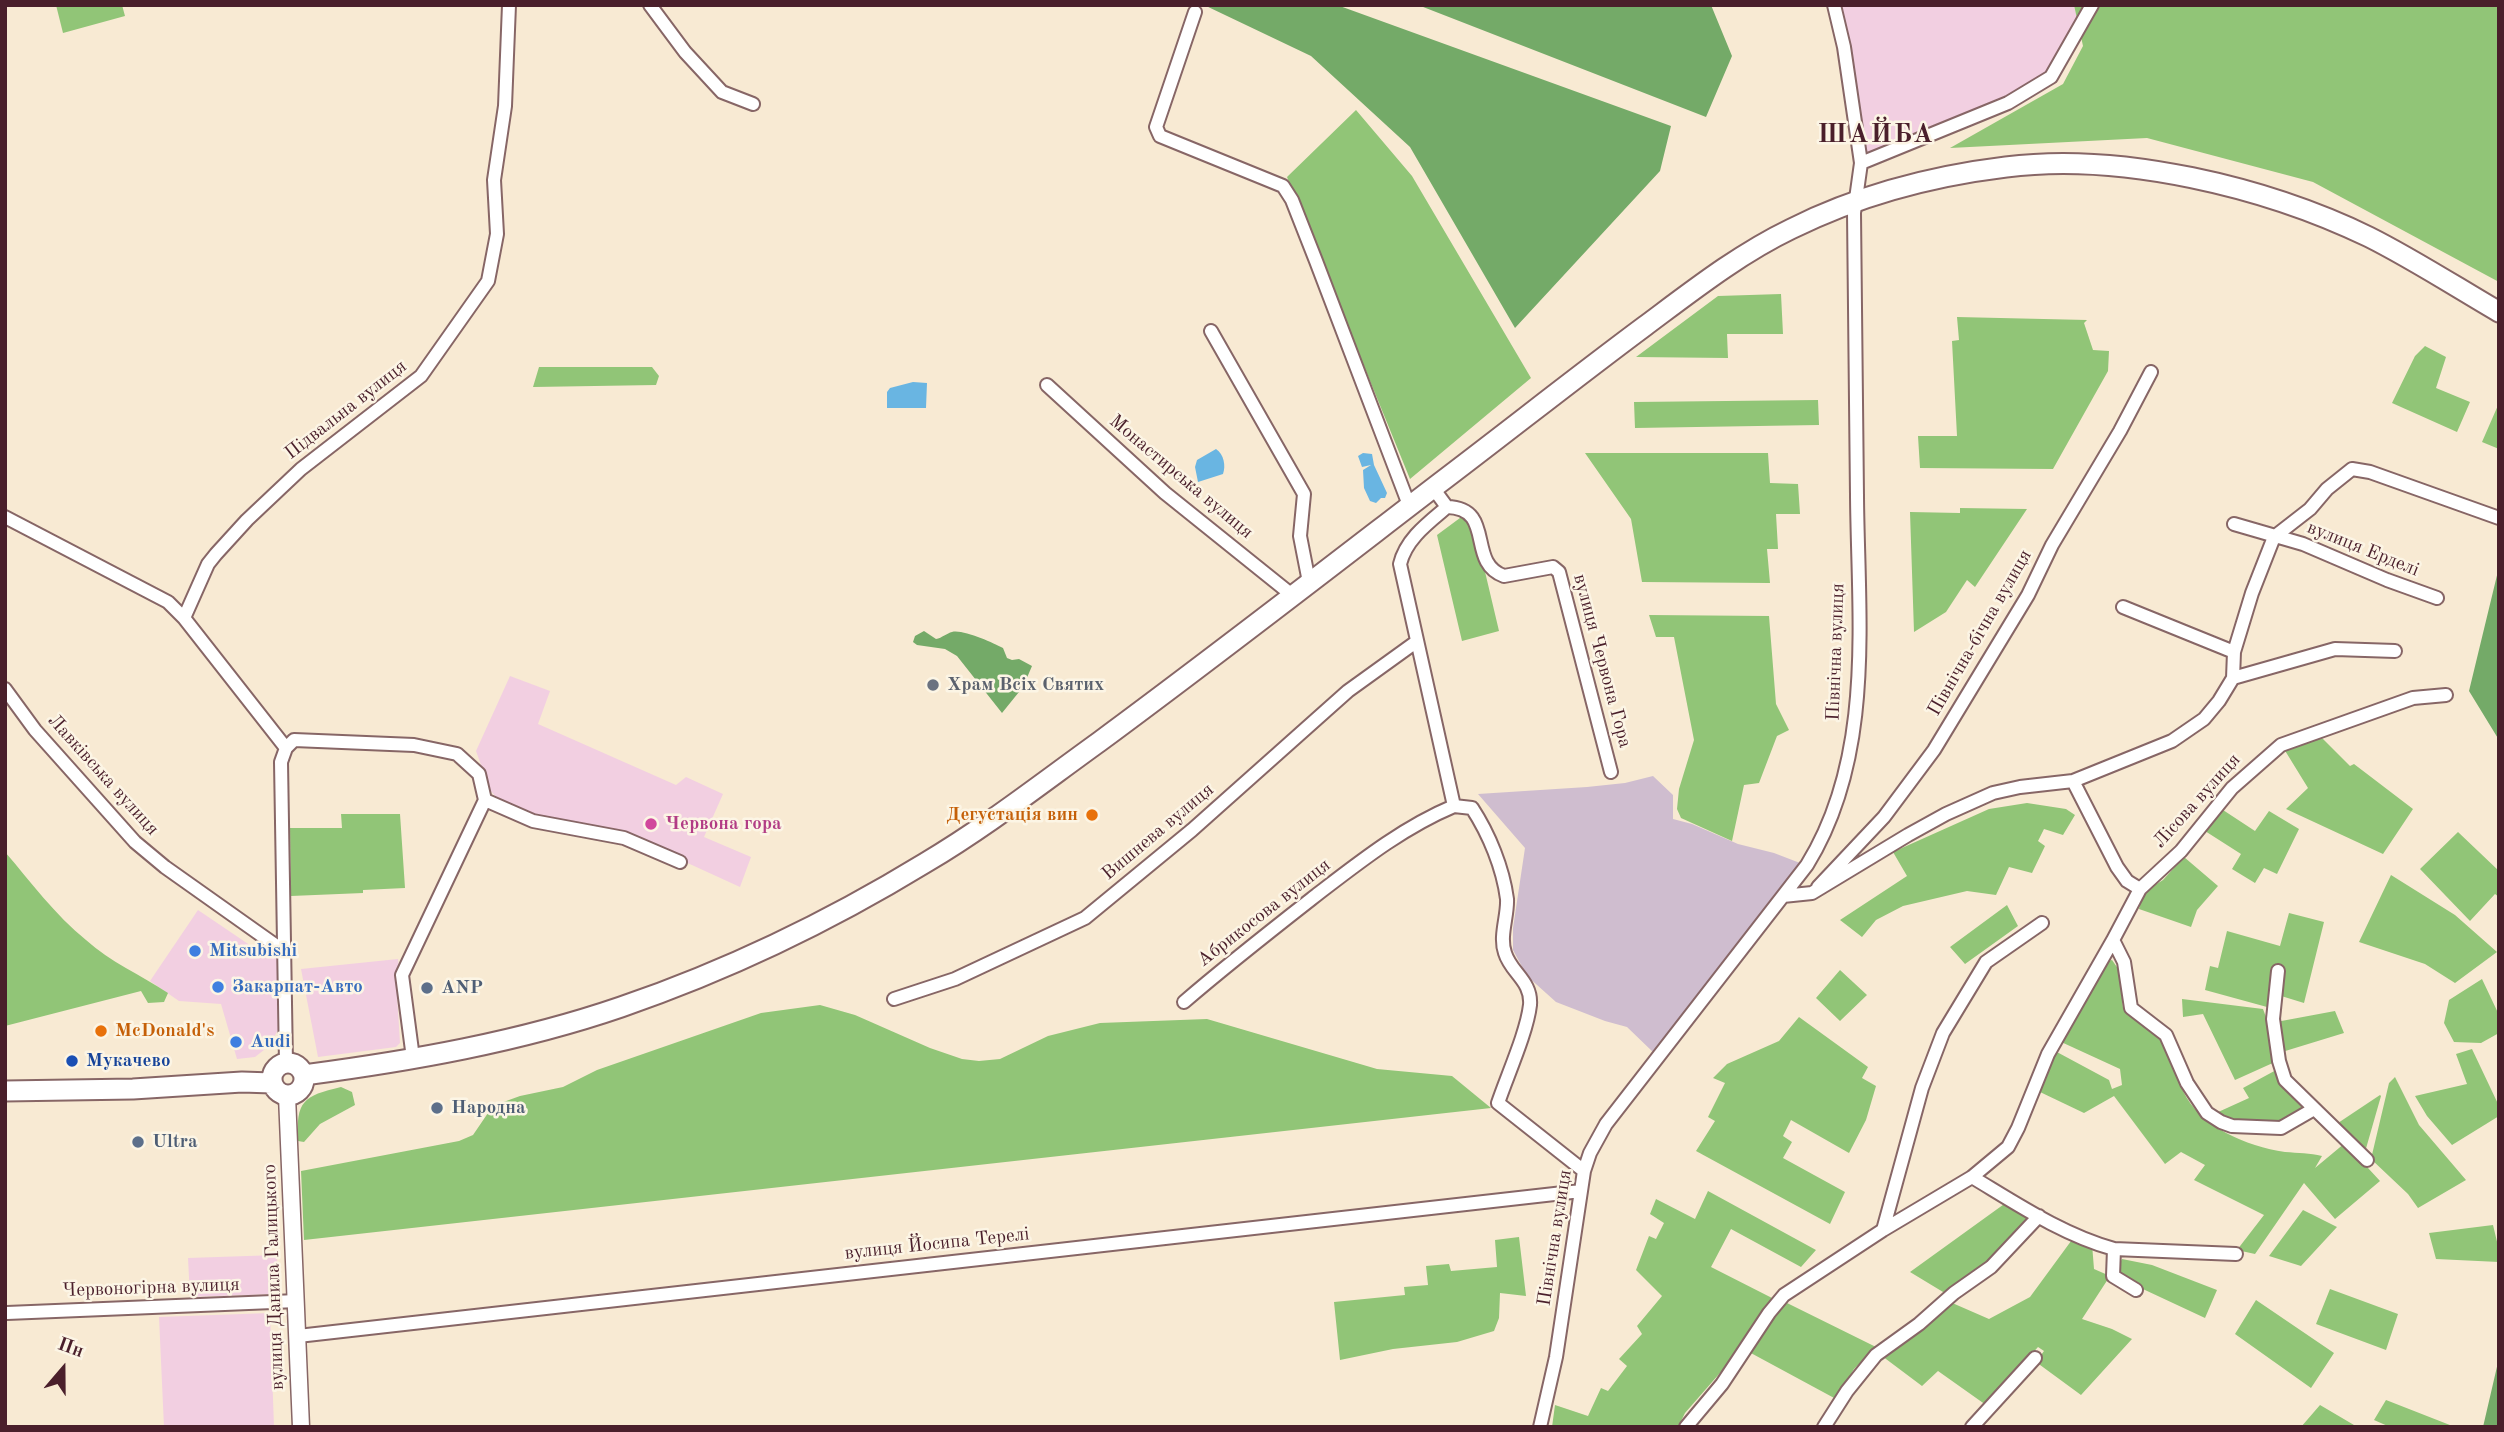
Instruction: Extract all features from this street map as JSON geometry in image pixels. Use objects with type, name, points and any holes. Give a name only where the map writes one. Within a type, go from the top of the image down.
[{"type":"highway","points":[[304,1075],[414,1058],[542,1030],[619,1008],[715,970],[872,894],[926,863],[1009,808],[1568,383],[1728,265],[1786,231],[1854,201],[1930,181],[2007,166],[2079,163],[2153,170],[2260,195],[2317,214],[2373,239],[2499,312]]},
{"type":"highway","points":[[5,1091],[133,1089],[242,1082],[279,1089],[298,1092],[303,1087],[304,1075],[294,1064],[286,1063],[275,1069],[279,1089]]},
{"type":"main road","name":"вулиця Данила Галицького","points":[[279,1089],[288,1125],[301,1427]]},
{"type":"street","name":"Підвальна вулиця","points":[[184,618],[208,564],[216,554],[247,520],[301,469],[421,376],[488,281],[497,234],[494,180],[505,106],[509,5]]},
{"type":"street","points":[[650,5],[685,52],[722,92],[753,104]]},
{"type":"street","name":"Північна вулиця","points":[[1540,1427],[1556,1357],[1580,1191],[1590,1153],[1606,1124],[1807,865],[1828,826],[1849,756],[1859,673],[1854,201],[1861,163],[1835,5]]},
{"type":"street","points":[[1861,163],[1906,142],[2008,103],[2051,77],[2092,5]]},
{"type":"street","points":[[1195,12],[1156,127],[1160,136],[1283,186],[1292,200],[1317,261],[1409,505]]},
{"type":"street","points":[[1211,331],[1304,494],[1300,536],[1309,582]]},
{"type":"street","name":"Північна-бічна вулиця","points":[[1812,893],[1884,817],[1934,750],[2028,596],[2052,545],[2120,431],[2151,372]]},
{"type":"street","name":"Монастирська вулиця","points":[[1046,385],[1157,486],[1292,595]]},
{"type":"street","points":[[1783,896],[1812,893],[1946,814],[1993,793],[2073,781],[2172,741],[2204,719],[2233,678],[2234,652],[2252,593],[2274,537],[2352,469],[2370,472],[2499,518]]},
{"type":"street","name":"вулиця Червона Гора","points":[[1433,488],[1447,507],[1458,507],[1471,514],[1483,551],[1491,568],[1498,574],[1504,576],[1553,567],[1559,572],[1611,772]]},
{"type":"street","points":[[1447,507],[1419,531],[1402,556],[1400,572],[1454,806],[1472,808],[1499,864],[1507,899],[1505,954],[1526,983],[1530,995],[1527,1017],[1498,1103],[1584,1171]]},
{"type":"street","points":[[5,517],[168,603],[184,618],[286,748]]},
{"type":"street","name":"вулиця Ерделі","points":[[2234,524],[2303,544],[2437,598]]},
{"type":"street","points":[[2123,607],[2234,652]]},
{"type":"street","name":"Вишнева вулиця","points":[[894,999],[955,979],[1085,918],[1192,830],[1348,691],[1416,642]]},
{"type":"street","points":[[2233,678],[2335,649],[2395,651]]},
{"type":"street","name":"Лавківська вулиця","points":[[5,689],[35,730],[135,842],[165,867],[285,952]]},
{"type":"street","name":"Лісова вулиця","points":[[1686,1427],[1722,1384],[1784,1295],[1883,1230],[1972,1177],[2008,1147],[2048,1054],[2140,889],[2181,851],[2232,788],[2281,745],[2413,698],[2446,695]]},
{"type":"street","points":[[286,1063],[281,762],[286,748],[294,740],[414,745],[457,754],[479,774],[485,800],[402,975],[414,1058]]},
{"type":"street","points":[[2073,781],[2117,867],[2127,881],[2140,889]]},
{"type":"street","points":[[485,800],[533,821],[624,838],[680,862]]},
{"type":"street","name":"Абрикосова вулиця","points":[[1184,1002],[1239,954],[1368,856],[1407,829],[1454,806]]},
{"type":"street","points":[[1883,1230],[1922,1088],[1943,1033],[1986,962],[2042,923]]},
{"type":"street","points":[[2113,940],[2124,962],[2131,1008],[2166,1035],[2187,1083],[2207,1113],[2232,1126],[2281,1128],[2314,1109]]},
{"type":"street","points":[[2278,971],[2273,1019],[2279,1061],[2285,1080],[2367,1160]]},
{"type":"street","points":[[1972,1177],[2080,1237],[2114,1249],[2236,1254]]},
{"type":"street","name":"вулиця Йосипа Терелі","points":[[298,1336],[1580,1191]]},
{"type":"street","points":[[1824,1427],[1847,1391],[1876,1355],[1991,1267],[2039,1216]]},
{"type":"street","points":[[2114,1249],[2113,1276],[2136,1290]]},
{"type":"street","name":"Червоногірна вулиця","points":[[7,1313],[297,1301]]},
{"type":"street","points":[[1972,1427],[2035,1358]]},
{"type":"shaded area","points":[[1834,5],[2074,5],[2080,29],[2051,77],[1861,163]]},
{"type":"shaded area","points":[[510,676],[550,691],[538,724],[676,785],[686,777],[723,794],[704,837],[751,857],[740,887],[611,828],[544,820],[500,802],[490,790],[476,751]]},
{"type":"shaded area","points":[[1653,776],[1673,795],[1673,819],[1692,824],[1738,844],[1800,863],[1654,1053],[1627,1027],[1556,1002],[1527,976],[1513,950],[1513,928],[1525,848],[1478,794],[1587,787],[1625,783]]},
{"type":"shaded area","name":"Закарпат-Авто","points":[[198,910],[263,954],[277,956],[278,1030],[269,1046],[255,1057],[237,1059],[221,1004],[179,1001],[150,981]]},
{"type":"shaded area","points":[[398,959],[402,993],[397,994],[400,1043],[396,1047],[318,1057],[301,969]]},
{"type":"shaded area","points":[[277,1255],[278,1294],[190,1297],[188,1258]]},
{"type":"shaded area","points":[[270,1313],[274,1427],[164,1427],[159,1317]]},
{"type":"green space","points":[[56,5],[122,5],[125,16],[63,33]]},
{"type":"green space","points":[[1204,5],[1337,5],[1671,126],[1660,171],[1515,328],[1410,147],[1311,56]]},
{"type":"green space","points":[[1418,5],[1711,5],[1732,56],[1706,117]]},
{"type":"green space","points":[[2074,5],[2499,5],[2499,282],[2313,182],[2147,138],[1950,148],[2063,84],[2083,46]]},
{"type":"green space","points":[[1356,110],[1412,176],[1531,378],[1410,479],[1287,177]]},
{"type":"green space","points":[[1781,294],[1783,334],[1727,334],[1728,358],[1636,357],[1718,296]]},
{"type":"green space","points":[[1957,317],[2087,320],[2084,323],[2093,350],[2109,351],[2108,371],[2053,469],[1920,468],[1918,436],[1957,436],[1952,341],[1959,340]]},
{"type":"green space","points":[[2425,346],[2446,357],[2436,388],[2470,402],[2457,432],[2392,403],[2415,356]]},
{"type":"green space","points":[[539,367],[652,367],[659,376],[656,385],[533,387]]},
{"type":"green space","points":[[1818,400],[1819,425],[1635,428],[1634,402]]},
{"type":"green space","points":[[2499,403],[2499,449],[2482,442]]},
{"type":"green space","points":[[1585,453],[1768,453],[1770,483],[1798,484],[1800,514],[1776,514],[1778,549],[1767,549],[1770,583],[1642,582],[1631,519]]},
{"type":"green space","points":[[1960,508],[2027,509],[1975,587],[1967,580],[1946,612],[1914,632],[1910,512],[1960,513]]},
{"type":"green space","points":[[1464,515],[1482,559],[1499,631],[1462,641],[1437,535]]},
{"type":"green space","points":[[2499,567],[2499,740],[2469,691]]},
{"type":"green space","points":[[1649,615],[1769,616],[1776,704],[1789,730],[1777,736],[1759,783],[1744,785],[1732,841],[1681,818],[1677,809],[1679,789],[1694,740],[1674,637],[1656,637]]},
{"type":"green space","points":[[924,631],[936,639],[952,632],[963,633],[1003,648],[1007,658],[1019,659],[1032,666],[1023,687],[1002,713],[957,656],[945,649],[913,642],[915,636]]},
{"type":"green space","points":[[2319,735],[2350,766],[2354,764],[2413,809],[2383,854],[2286,809],[2308,788],[2284,749]]},
{"type":"green space","points":[[2027,803],[2066,809],[2075,815],[2063,835],[2044,829],[2038,841],[2045,846],[2032,873],[2009,867],[1996,895],[1967,891],[1903,906],[1876,920],[1862,937],[1840,920],[1907,876],[1893,852],[1989,809]]},
{"type":"green space","points":[[2223,810],[2255,831],[2269,811],[2299,829],[2277,874],[2264,868],[2255,883],[2232,869],[2241,854],[2205,831]]},
{"type":"green space","points":[[341,814],[400,814],[405,888],[291,896],[290,828],[342,828]]},
{"type":"green space","points":[[2458,832],[2499,871],[2499,897],[2495,894],[2470,921],[2420,869]]},
{"type":"green space","points":[[5,852],[64,920],[95,948],[168,993],[164,1002],[148,1003],[141,991],[5,1026]]},
{"type":"green space","points":[[2184,857],[2218,886],[2197,910],[2191,927],[2139,909],[2142,893],[2163,880]]},
{"type":"green space","points":[[2391,875],[2455,915],[2497,952],[2455,983],[2425,964],[2359,942]]},
{"type":"green space","points":[[2007,905],[2018,926],[1965,964],[1950,947]]},
{"type":"green space","points":[[2289,913],[2324,922],[2304,1003],[2278,995],[2275,966],[2267,1007],[2205,990],[2210,966],[2218,968],[2227,931],[2280,946]]},
{"type":"green space","points":[[2112,960],[2119,970],[2123,1008],[2159,1031],[2183,1091],[2191,1104],[2212,1125],[2255,1145],[2322,1156],[2315,1168],[2345,1143],[2380,1181],[2335,1219],[2304,1183],[2255,1254],[2237,1250],[2264,1215],[2194,1180],[2205,1165],[2181,1152],[2165,1164],[2114,1096],[2084,1113],[2040,1092],[2055,1051],[2109,1080],[2112,1089],[2122,1085],[2120,1069],[2059,1041],[2108,961]]},
{"type":"green space","points":[[1840,970],[1867,995],[1840,1021],[1816,998]]},
{"type":"green space","points":[[2482,979],[2499,1015],[2499,1033],[2481,1043],[2454,1042],[2444,1023],[2449,1000]]},
{"type":"green space","points":[[2182,999],[2263,1009],[2270,1028],[2275,1062],[2235,1080],[2203,1014],[2183,1017]]},
{"type":"green space","points":[[820,1005],[855,1015],[930,1048],[962,1059],[979,1061],[1000,1059],[1048,1036],[1100,1023],[1207,1019],[1377,1069],[1452,1076],[1491,1108],[304,1240],[301,1171],[459,1141],[473,1135],[488,1113],[498,1104],[520,1096],[563,1087],[597,1070],[761,1013]]},
{"type":"green space","points":[[2335,1011],[2344,1033],[2282,1052],[2276,1022]]},
{"type":"green space","points":[[1799,1017],[1868,1067],[1862,1078],[1876,1086],[1866,1120],[1849,1153],[1791,1120],[1783,1136],[1792,1142],[1783,1158],[1845,1192],[1830,1224],[1696,1151],[1715,1121],[1708,1117],[1725,1083],[1713,1078],[1727,1064],[1779,1041]]},
{"type":"green space","points":[[2472,1049],[2499,1106],[2499,1116],[2452,1145],[2427,1116],[2415,1096],[2467,1084],[2456,1054]]},
{"type":"green space","points":[[2278,1069],[2310,1109],[2281,1125],[2235,1124],[2216,1113],[2249,1098],[2243,1088]]},
{"type":"green space","points":[[2395,1077],[2419,1125],[2466,1180],[2418,1208],[2408,1194],[2371,1159],[2389,1083]]},
{"type":"green space","points":[[341,1087],[352,1092],[355,1105],[320,1124],[304,1142],[298,1141],[299,1117],[305,1102],[310,1097]]},
{"type":"green space","points":[[2381,1096],[2365,1152],[2335,1125]]},
{"type":"green space","points":[[1708,1191],[1816,1250],[1801,1267],[1731,1229],[1711,1267],[1774,1299],[1740,1350],[1685,1413],[1678,1427],[1552,1427],[1555,1405],[1588,1416],[1601,1388],[1608,1391],[1627,1366],[1619,1359],[1642,1334],[1637,1326],[1662,1296],[1636,1270],[1649,1236],[1656,1239],[1664,1223],[1650,1214],[1656,1199],[1695,1219]]},
{"type":"green space","points":[[2007,1202],[2031,1219],[2000,1253],[1948,1295],[1910,1272]]},
{"type":"green space","points":[[2303,1210],[2337,1227],[2301,1266],[2269,1256]]},
{"type":"green space","points":[[2493,1225],[2499,1262],[2436,1259],[2429,1233]]},
{"type":"green space","points":[[1519,1237],[1526,1296],[1500,1293],[1499,1318],[1494,1331],[1457,1342],[1393,1349],[1340,1360],[1334,1302],[1405,1295],[1404,1287],[1428,1285],[1426,1266],[1449,1264],[1451,1271],[1497,1267],[1495,1240]]},
{"type":"green space","points":[[2074,1237],[2092,1244],[2094,1269],[2110,1276],[2082,1319],[2132,1339],[2081,1395],[2036,1362],[2044,1351],[2038,1347],[1986,1405],[1938,1371],[1922,1386],[1882,1356],[1950,1302],[1989,1319],[2030,1297]]},
{"type":"green space","points":[[2122,1259],[2152,1265],[2217,1290],[2205,1318],[2130,1283],[2121,1273],[2119,1264]]},
{"type":"green space","points":[[2330,1289],[2398,1314],[2386,1350],[2316,1324]]},
{"type":"green space","points":[[2256,1300],[2334,1353],[2311,1388],[2235,1334]]},
{"type":"green space","points":[[1785,1302],[1876,1347],[1854,1369],[1836,1399],[1749,1352]]},
{"type":"green space","points":[[2499,1358],[2499,1427],[2483,1427]]},
{"type":"green space","points":[[2386,1400],[2455,1427],[2390,1427],[2374,1420]]},
{"type":"green space","points":[[2320,1405],[2354,1425],[2301,1427]]},
{"type":"water","points":[[913,382],[927,383],[926,408],[887,408],[887,392],[890,388]]},
{"type":"water","points":[[1216,449],[1224,460],[1223,474],[1198,482],[1195,467],[1197,460]]},
{"type":"water","points":[[1363,453],[1372,454],[1387,493],[1385,498],[1376,503],[1370,501],[1364,488],[1363,470],[1371,465],[1362,467],[1358,456]]},
{"type":"place","name":"Храм Всіх Святих","points":[[933,685]]},
{"type":"place","name":"Дегустація вин","points":[[1092,815]]},
{"type":"place","name":"Червона гора","points":[[651,824]]},
{"type":"place","name":"Mitsubishi","points":[[195,951]]},
{"type":"place","name":"Закарпат-Авто","points":[[218,987]]},
{"type":"place","name":"ANP","points":[[427,988]]},
{"type":"place","name":"McDonald's","points":[[101,1031]]},
{"type":"place","name":"Audi","points":[[236,1042]]},
{"type":"place","name":"Мукачево","points":[[72,1061]]},
{"type":"place","name":"Народна","points":[[437,1108]]},
{"type":"place","name":"Ultra","points":[[138,1142]]},
{"type":"district","name":"ШАЙБА","points":[[1876,135]]}]
